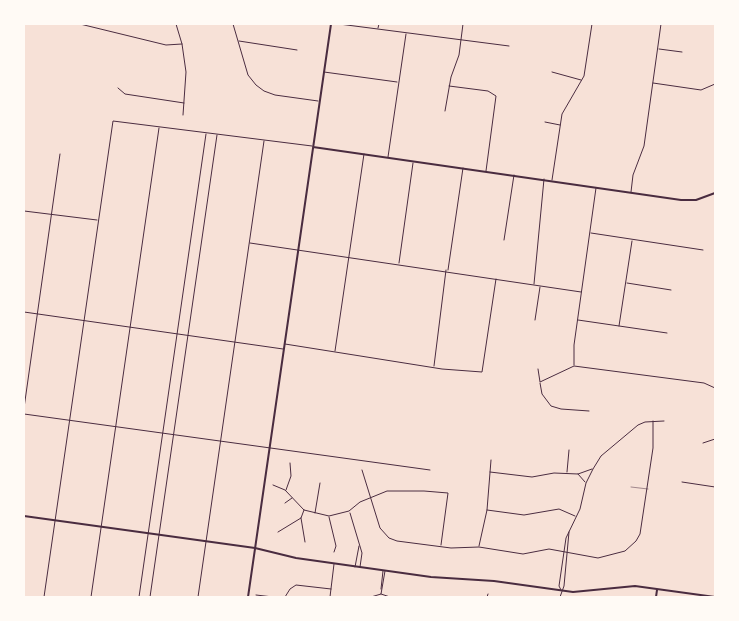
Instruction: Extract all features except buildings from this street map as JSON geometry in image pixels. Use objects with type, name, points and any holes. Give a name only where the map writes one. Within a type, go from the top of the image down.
[{"type":"street","points":[[80,24],[166,45],[182,44]]},
{"type":"street","points":[[176,24],[182,44],[186,85],[184,115]]},
{"type":"street","points":[[233,24],[248,75],[264,91],[319,101]]},
{"type":"street","points":[[248,597],[331,24]]},
{"type":"street","points":[[339,24],[509,46]]},
{"type":"street","points":[[378,29],[379,24]]},
{"type":"street","points":[[445,111],[463,24]]},
{"type":"street","points":[[552,180],[560,125],[565,107],[586,70],[592,24]]},
{"type":"street","points":[[631,193],[633,175],[644,146],[661,24]]},
{"type":"street","points":[[388,157],[406,33]]},
{"type":"street","points":[[238,41],[298,50]]},
{"type":"street","points":[[658,48],[682,52]]},
{"type":"street","points":[[324,72],[399,82]]},
{"type":"street","points":[[552,72],[581,81]]},
{"type":"street","points":[[653,83],[701,90],[715,84]]},
{"type":"street","points":[[449,86],[494,93],[497,99],[486,170]]},
{"type":"street","points":[[118,88],[125,94],[185,103]]},
{"type":"street","points":[[44,597],[113,121],[364,153],[690,201],[715,193]]},
{"type":"street","points":[[545,122],[560,125]]},
{"type":"street","points":[[91,597],[159,127]]},
{"type":"street","points":[[139,597],[206,134]]},
{"type":"street","points":[[150,597],[217,135]]},
{"type":"street","points":[[198,597],[264,141]]},
{"type":"street","points":[[334,352],[364,153]]},
{"type":"street","points":[[24,408],[60,154]]},
{"type":"street","points":[[398,264],[414,161]]},
{"type":"street","points":[[434,366],[463,168]]},
{"type":"street","points":[[504,240],[514,174]]},
{"type":"street","points":[[534,284],[544,179]]},
{"type":"street","points":[[574,366],[574,345],[596,187]]},
{"type":"street","points":[[24,211],[98,220]]},
{"type":"street","points":[[590,233],[703,250]]},
{"type":"street","points":[[619,326],[632,240]]},
{"type":"street","points":[[249,243],[447,270],[581,292]]},
{"type":"street","points":[[285,344],[480,373],[483,370],[496,278]]},
{"type":"street","points":[[626,283],[671,290]]},
{"type":"street","points":[[535,320],[540,286]]},
{"type":"street","points":[[24,312],[284,349]]},
{"type":"street","points":[[578,320],[667,333]]},
{"type":"street","points":[[540,382],[574,366],[704,383],[715,388]]},
{"type":"street","points":[[538,370],[542,394],[551,406],[560,409],[589,411]]},
{"type":"street","points":[[24,414],[430,470]]},
{"type":"street","points":[[362,470],[371,496],[376,521],[389,538],[441,546],[479,547],[523,554],[549,549],[569,551],[598,558],[619,554],[632,547],[640,534],[653,448],[653,421]]},
{"type":"street","points":[[561,591],[559,586],[566,538],[580,509],[586,483],[593,469],[601,456],[638,425],[653,421],[664,421]]},
{"type":"street","points":[[703,443],[715,439]]},
{"type":"street","points":[[567,473],[570,450]]},
{"type":"street","points":[[479,547],[487,510],[491,460]]},
{"type":"street","points":[[285,490],[289,485],[292,470],[290,463]]},
{"type":"street","points":[[490,472],[524,477],[567,473],[578,474],[593,469]]},
{"type":"street","points":[[578,474],[586,483]]},
{"type":"street","points":[[682,482],[715,487]]},
{"type":"street","points":[[315,514],[320,483]]},
{"type":"street","points":[[273,485],[285,490],[304,510],[329,516],[349,511],[371,496],[397,491],[448,493],[441,546]]},
{"type":"street","points":[[285,503],[292,497]]},
{"type":"street","points":[[487,510],[524,515],[559,509],[576,516]]},
{"type":"street","points":[[304,510],[301,518],[305,542]]},
{"type":"street","points":[[349,511],[362,553],[360,568]]},
{"type":"street","points":[[24,516],[255,548],[296,558],[431,577],[494,581],[561,591],[586,592],[621,586],[715,597]]},
{"type":"street","points":[[329,516],[335,552],[338,553]]},
{"type":"street","points":[[278,532],[301,518]]},
{"type":"street","points":[[282,530],[284,535]]},
{"type":"street","points":[[560,597],[564,586],[569,551],[569,532]]},
{"type":"street","points":[[355,567],[359,546]]},
{"type":"street","points":[[330,597],[334,564]]},
{"type":"street","points":[[381,594],[384,571]]},
{"type":"street","points":[[285,597],[290,589],[296,585],[331,589]]},
{"type":"street","points":[[656,597],[658,589]]},
{"type":"street","points":[[371,597],[381,594],[390,597]]},
{"type":"street","points":[[256,595],[272,597]]},
{"type":"lane","points":[[631,486],[648,489]]}]
